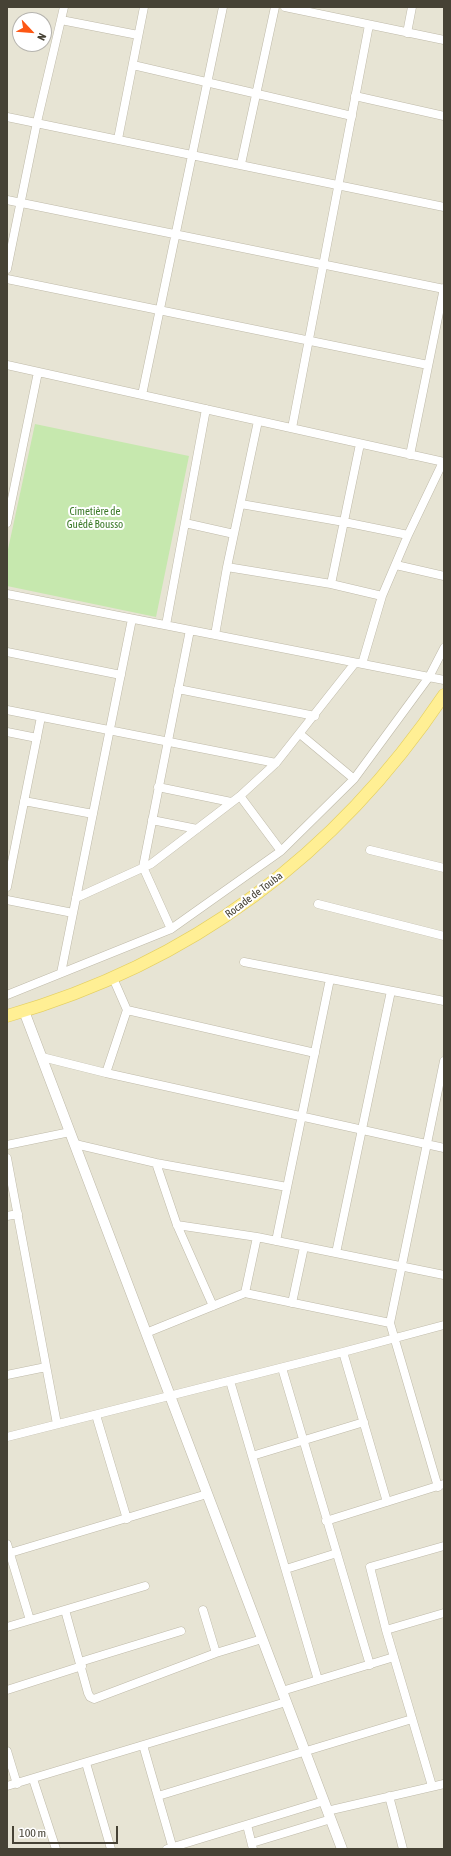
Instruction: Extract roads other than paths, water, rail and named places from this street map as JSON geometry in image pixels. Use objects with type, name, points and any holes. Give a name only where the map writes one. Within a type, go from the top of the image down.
[{"type":"main road","name":"Rocade de Touba","points":[[7,1016],[114,978],[173,948],[211,926],[253,898],[319,844],[373,788],[399,756],[444,695]]},
{"type":"street","points":[[7,269],[37,122],[64,7]]},
{"type":"street","points":[[118,139],[144,7]]},
{"type":"street","points":[[142,395],[223,7]]},
{"type":"street","points":[[241,164],[275,7]]},
{"type":"street","points":[[285,7],[315,10],[369,25],[444,40]]},
{"type":"street","points":[[407,33],[412,7]]},
{"type":"street","points":[[61,20],[138,35]]},
{"type":"street","points":[[292,428],[369,25]]},
{"type":"street","points":[[132,65],[352,116]]},
{"type":"street","points":[[355,96],[444,116]]},
{"type":"street","points":[[7,117],[444,207]]},
{"type":"street","points":[[7,200],[444,288],[410,455]]},
{"type":"street","points":[[7,280],[428,365]]},
{"type":"street","points":[[7,365],[444,462],[408,535],[382,596],[359,663],[276,763],[240,796],[151,864],[76,898]]},
{"type":"street","points":[[7,523],[11,483],[38,372]]},
{"type":"street","points":[[166,625],[206,409]]},
{"type":"street","points":[[215,635],[227,567],[258,421]]},
{"type":"street","points":[[331,584],[360,444]]},
{"type":"street","points":[[241,504],[408,535]]},
{"type":"street","points":[[185,523],[234,534]]},
{"type":"street","points":[[396,565],[444,576]]},
{"type":"street","points":[[227,567],[331,584],[382,596]]},
{"type":"street","points":[[7,594],[444,680]]},
{"type":"street","points":[[61,973],[132,619]]},
{"type":"street","points":[[171,929],[142,867],[190,630]]},
{"type":"street","points":[[7,995],[171,929],[281,851],[354,779],[429,677],[444,648]]},
{"type":"street","points":[[7,652],[121,675]]},
{"type":"street","points":[[178,689],[315,716]]},
{"type":"street","points":[[7,710],[276,763]]},
{"type":"street","points":[[7,887],[41,717]]},
{"type":"street","points":[[7,732],[37,738]]},
{"type":"street","points":[[300,734],[354,779]]},
{"type":"street","points":[[158,788],[232,802]]},
{"type":"street","points":[[240,796],[281,851]]},
{"type":"street","points":[[24,801],[93,814]]},
{"type":"street","points":[[152,820],[196,829]]},
{"type":"street","points":[[370,850],[444,868]]},
{"type":"street","points":[[7,900],[73,913]]},
{"type":"street","points":[[318,904],[444,936]]},
{"type":"street","points":[[244,962],[444,1001]]},
{"type":"street","points":[[106,1073],[127,1010],[114,978]]},
{"type":"street","points":[[276,1241],[330,979]]},
{"type":"street","points":[[336,1253],[391,991]]},
{"type":"street","points":[[127,1010],[315,1053]]},
{"type":"street","points":[[24,1011],[342,1849]]},
{"type":"street","points":[[42,1057],[106,1073],[444,1148]]},
{"type":"street","points":[[326,1520],[441,1485],[390,1323],[426,1144],[441,1090],[444,1061]]},
{"type":"street","points":[[7,1145],[70,1132]]},
{"type":"street","points":[[74,1144],[156,1163],[287,1187]]},
{"type":"street","points":[[7,1158],[57,1424]]},
{"type":"street","points":[[156,1163],[177,1225],[213,1306]]},
{"type":"street","points":[[7,1216],[18,1214]]},
{"type":"street","points":[[177,1225],[256,1237],[444,1275]]},
{"type":"street","points":[[245,1293],[256,1237]]},
{"type":"street","points":[[292,1303],[304,1247]]},
{"type":"street","points":[[146,1333],[245,1293],[390,1323]]},
{"type":"street","points":[[7,1437],[396,1339],[444,1325]]},
{"type":"street","points":[[343,1352],[387,1502]]},
{"type":"street","points":[[7,1375],[46,1367]]},
{"type":"street","points":[[282,1368],[370,1665]]},
{"type":"street","points":[[230,1381],[318,1680]]},
{"type":"street","points":[[96,1415],[127,1519]]},
{"type":"street","points":[[252,1456],[364,1422]]},
{"type":"street","points":[[10,1553],[208,1494]]},
{"type":"street","points":[[7,1544],[30,1620]]},
{"type":"street","points":[[432,1786],[386,1630],[370,1566],[444,1546]]},
{"type":"street","points":[[286,1569],[337,1554]]},
{"type":"street","points":[[7,1627],[145,1586]]},
{"type":"street","points":[[65,1610],[88,1693],[90,1697],[94,1699],[216,1653],[262,1639]]},
{"type":"street","points":[[203,1610],[216,1653]]},
{"type":"street","points":[[386,1630],[444,1613]]},
{"type":"street","points":[[7,1690],[181,1631]]},
{"type":"street","points":[[282,1691],[394,1657]]},
{"type":"street","points":[[7,1786],[286,1702]]},
{"type":"street","points":[[158,1796],[412,1719]]},
{"type":"street","points":[[143,1745],[171,1848],[247,1825],[327,1810],[444,1784]]},
{"type":"street","points":[[7,1751],[17,1784]]},
{"type":"street","points":[[86,1763],[111,1849]]},
{"type":"street","points":[[33,1779],[56,1849]]},
{"type":"street","points":[[389,1796],[403,1849]]},
{"type":"street","points":[[247,1825],[253,1846],[327,1810]]},
{"type":"park label","name":"Cimetière de Guédé Bousso","points":[[95,518]]}]
